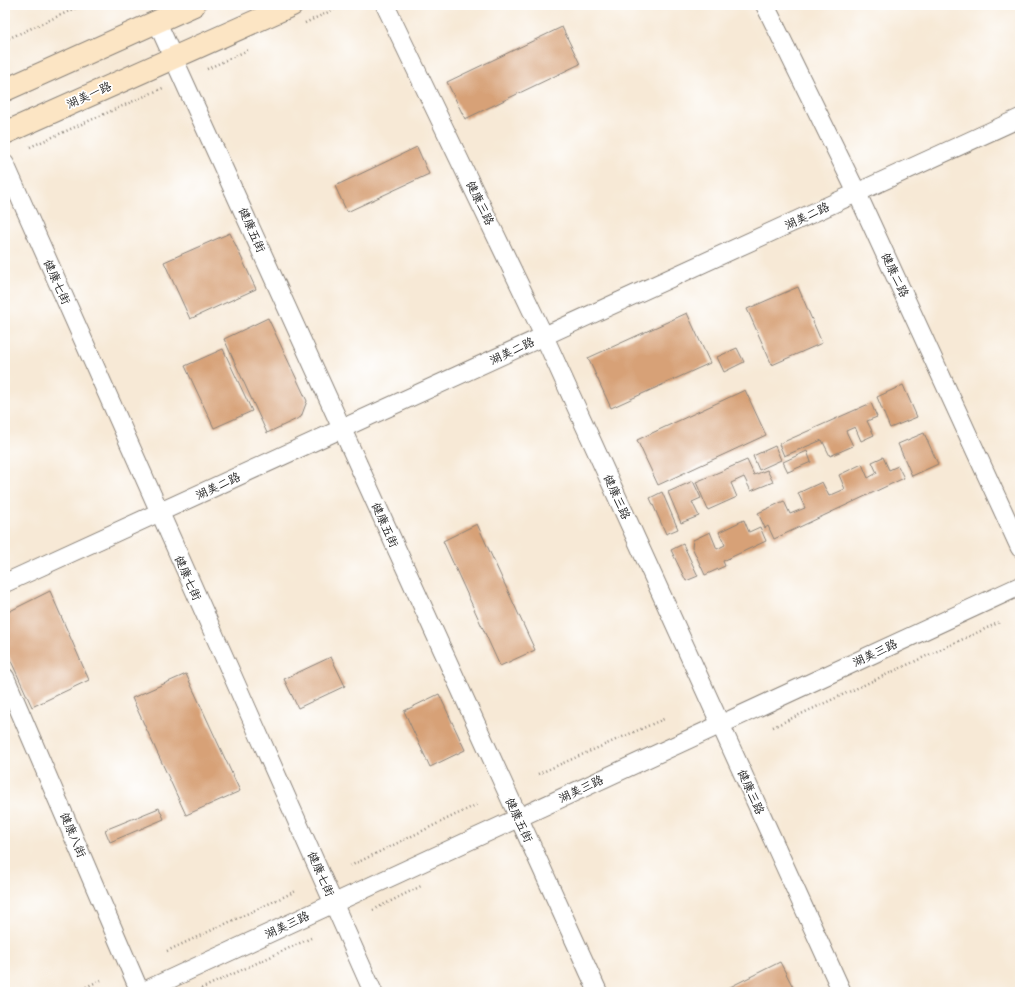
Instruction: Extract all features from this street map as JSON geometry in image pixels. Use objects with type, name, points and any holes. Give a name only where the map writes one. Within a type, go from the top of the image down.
[{"type":"street","points":[[5,90],[194,5]]},
{"type":"street","name":"湖美一路","points":[[5,133],[292,5]]},
{"type":"street","name":"健康三路","points":[[385,5],[544,336],[842,992]]},
{"type":"street","name":"健康二路","points":[[765,5],[857,193],[1020,548]]},
{"type":"street","points":[[157,22],[174,58]]},
{"type":"street","name":"健康五街","points":[[174,58],[598,992]]},
{"type":"street","name":"湖美二路","points":[[5,583],[1020,118]]},
{"type":"street","name":"健康七街","points":[[5,164],[373,992]]},
{"type":"street","name":"湖美三路","points":[[141,992],[1020,586]]},
{"type":"street","name":"健康八街","points":[[5,677],[141,992]]},
{"type":"path","points":[[5,40],[82,5]]},
{"type":"path","points":[[30,147],[163,88]]},
{"type":"path","points":[[773,727],[1000,622]]},
{"type":"path","points":[[538,774],[666,718]]},
{"type":"path","points":[[350,866],[478,804]]},
{"type":"path","points":[[167,951],[296,891]]},
{"type":"path","points":[[194,992],[311,938]]},
{"type":"path","points":[[76,992],[101,980]]},
{"type":"building","points":[[562,27],[580,64],[465,119],[447,82]]},
{"type":"building","points":[[417,147],[429,174],[347,212],[335,186]]},
{"type":"building","points":[[230,233],[256,289],[190,319],[164,262]]},
{"type":"building","points":[[798,287],[822,343],[772,365],[747,309]]},
{"type":"building","points":[[687,313],[710,363],[611,408],[588,358]]},
{"type":"building","points":[[268,318],[307,401],[301,417],[267,433],[224,339]]},
{"type":"building","points":[[737,348],[744,362],[724,372],[717,357]]},
{"type":"building","points":[[223,349],[252,411],[214,428],[185,366]]},
{"type":"building","points":[[903,385],[917,417],[890,428],[877,397]]},
{"type":"building","points":[[745,390],[766,435],[658,485],[637,440]]},
{"type":"building","points":[[871,403],[877,417],[867,421],[874,435],[861,441],[855,427],[846,431],[853,446],[830,456],[822,440],[784,456],[779,444]]},
{"type":"building","points":[[924,433],[938,464],[912,476],[898,444]]},
{"type":"building","points":[[775,446],[781,460],[759,470],[753,456]]},
{"type":"building","points":[[807,451],[811,462],[788,472],[783,462]]},
{"type":"building","points":[[883,457],[889,470],[898,466],[904,478],[774,539],[768,526],[765,528],[758,513],[784,501],[790,514],[805,508],[798,493],[822,482],[829,496],[845,489],[839,475],[862,464],[868,478],[877,473],[872,462]]},
{"type":"building","points":[[747,460],[754,475],[767,470],[773,482],[751,491],[744,477],[731,483],[737,497],[708,510],[696,482]]},
{"type":"building","points":[[693,481],[701,498],[692,502],[699,516],[681,523],[668,492]]},
{"type":"building","points":[[662,492],[678,529],[666,534],[650,498]]},
{"type":"building","points":[[744,520],[749,532],[760,527],[766,541],[723,561],[725,566],[705,575],[692,547],[693,540],[710,532],[717,549],[725,545],[719,532]]},
{"type":"building","points":[[477,524],[535,650],[500,666],[443,541]]},
{"type":"building","points":[[683,544],[698,576],[686,581],[671,550]]},
{"type":"building","points":[[50,591],[89,680],[32,707],[5,648],[5,616],[6,613]]},
{"type":"building","points":[[331,657],[345,686],[298,708],[284,679]]},
{"type":"building","points":[[186,674],[240,791],[186,815],[132,698]]},
{"type":"building","points":[[439,694],[465,750],[430,767],[404,711]]},
{"type":"building","points":[[159,808],[164,819],[110,842],[105,830]]},
{"type":"building","points":[[780,962],[794,989],[788,992],[720,992]]}]
